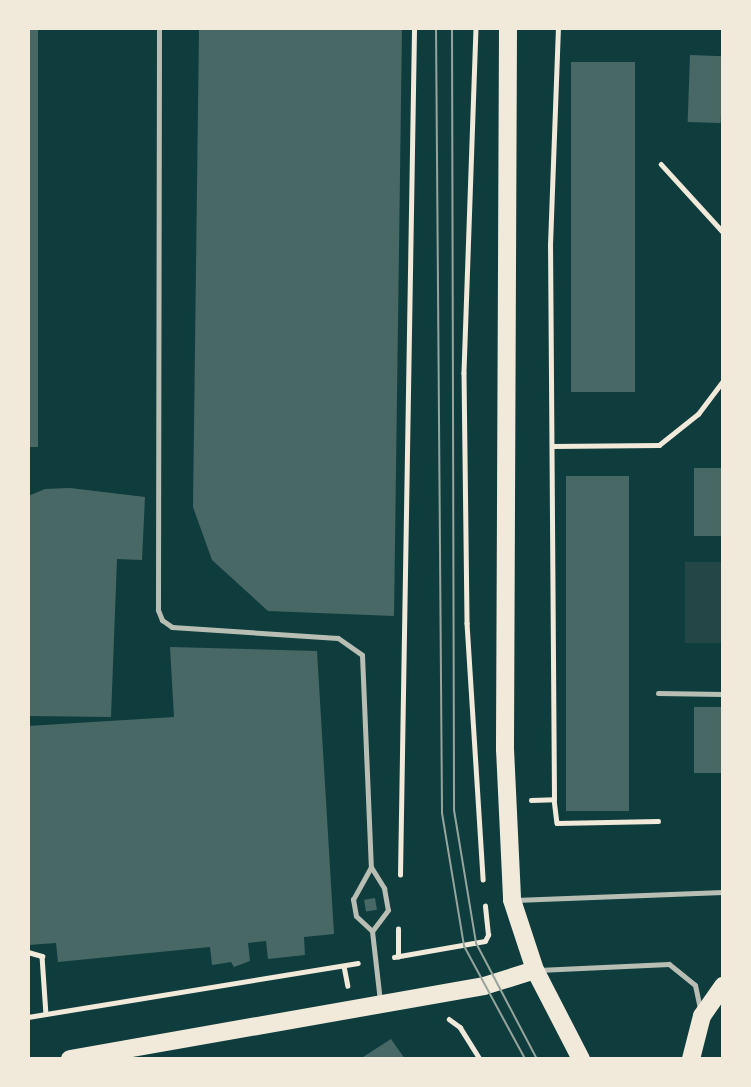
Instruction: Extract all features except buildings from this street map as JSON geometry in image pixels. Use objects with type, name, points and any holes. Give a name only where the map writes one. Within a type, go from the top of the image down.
[{"type":"main road","points":[[508,28],[507,801],[512,900],[536,970],[581,1059]]},
{"type":"main road","points":[[70,1059],[484,986],[536,970]]},
{"type":"main road","points":[[691,1059],[702,1016],[723,986]]},
{"type":"lane","points":[[159,28],[158,610],[162,621],[172,627],[338,638],[362,656],[371,867],[384,888],[388,910],[372,931]]},
{"type":"lane","points":[[658,692],[723,694]]},
{"type":"lane","points":[[371,867],[353,899],[356,916],[372,931],[380,1003]]},
{"type":"lane","points":[[512,900],[723,892]]},
{"type":"lane","points":[[536,970],[669,964],[695,985],[702,1016]]},
{"type":"path","points":[[399,887],[414,28]]},
{"type":"path","points":[[476,28],[464,373],[475,803],[483,882]]},
{"type":"path","points":[[558,28],[550,245],[554,799],[557,823],[658,821]]},
{"type":"path","points":[[661,164],[723,232]]},
{"type":"path","points":[[552,446],[659,445],[698,415],[723,381]]},
{"type":"path","points":[[475,803],[554,799]]},
{"type":"path","points":[[28,1017],[485,941],[488,935],[484,895]]},
{"type":"path","points":[[398,957],[399,915]]},
{"type":"path","points":[[28,952],[42,956],[46,1014]]},
{"type":"shaded area","points":[[685,562],[723,562],[723,643],[685,643]]},
{"type":"tram line","points":[[436,28],[442,813],[464,946],[525,1059]]},
{"type":"tram line","points":[[452,28],[454,810],[476,943],[537,1059]]}]
